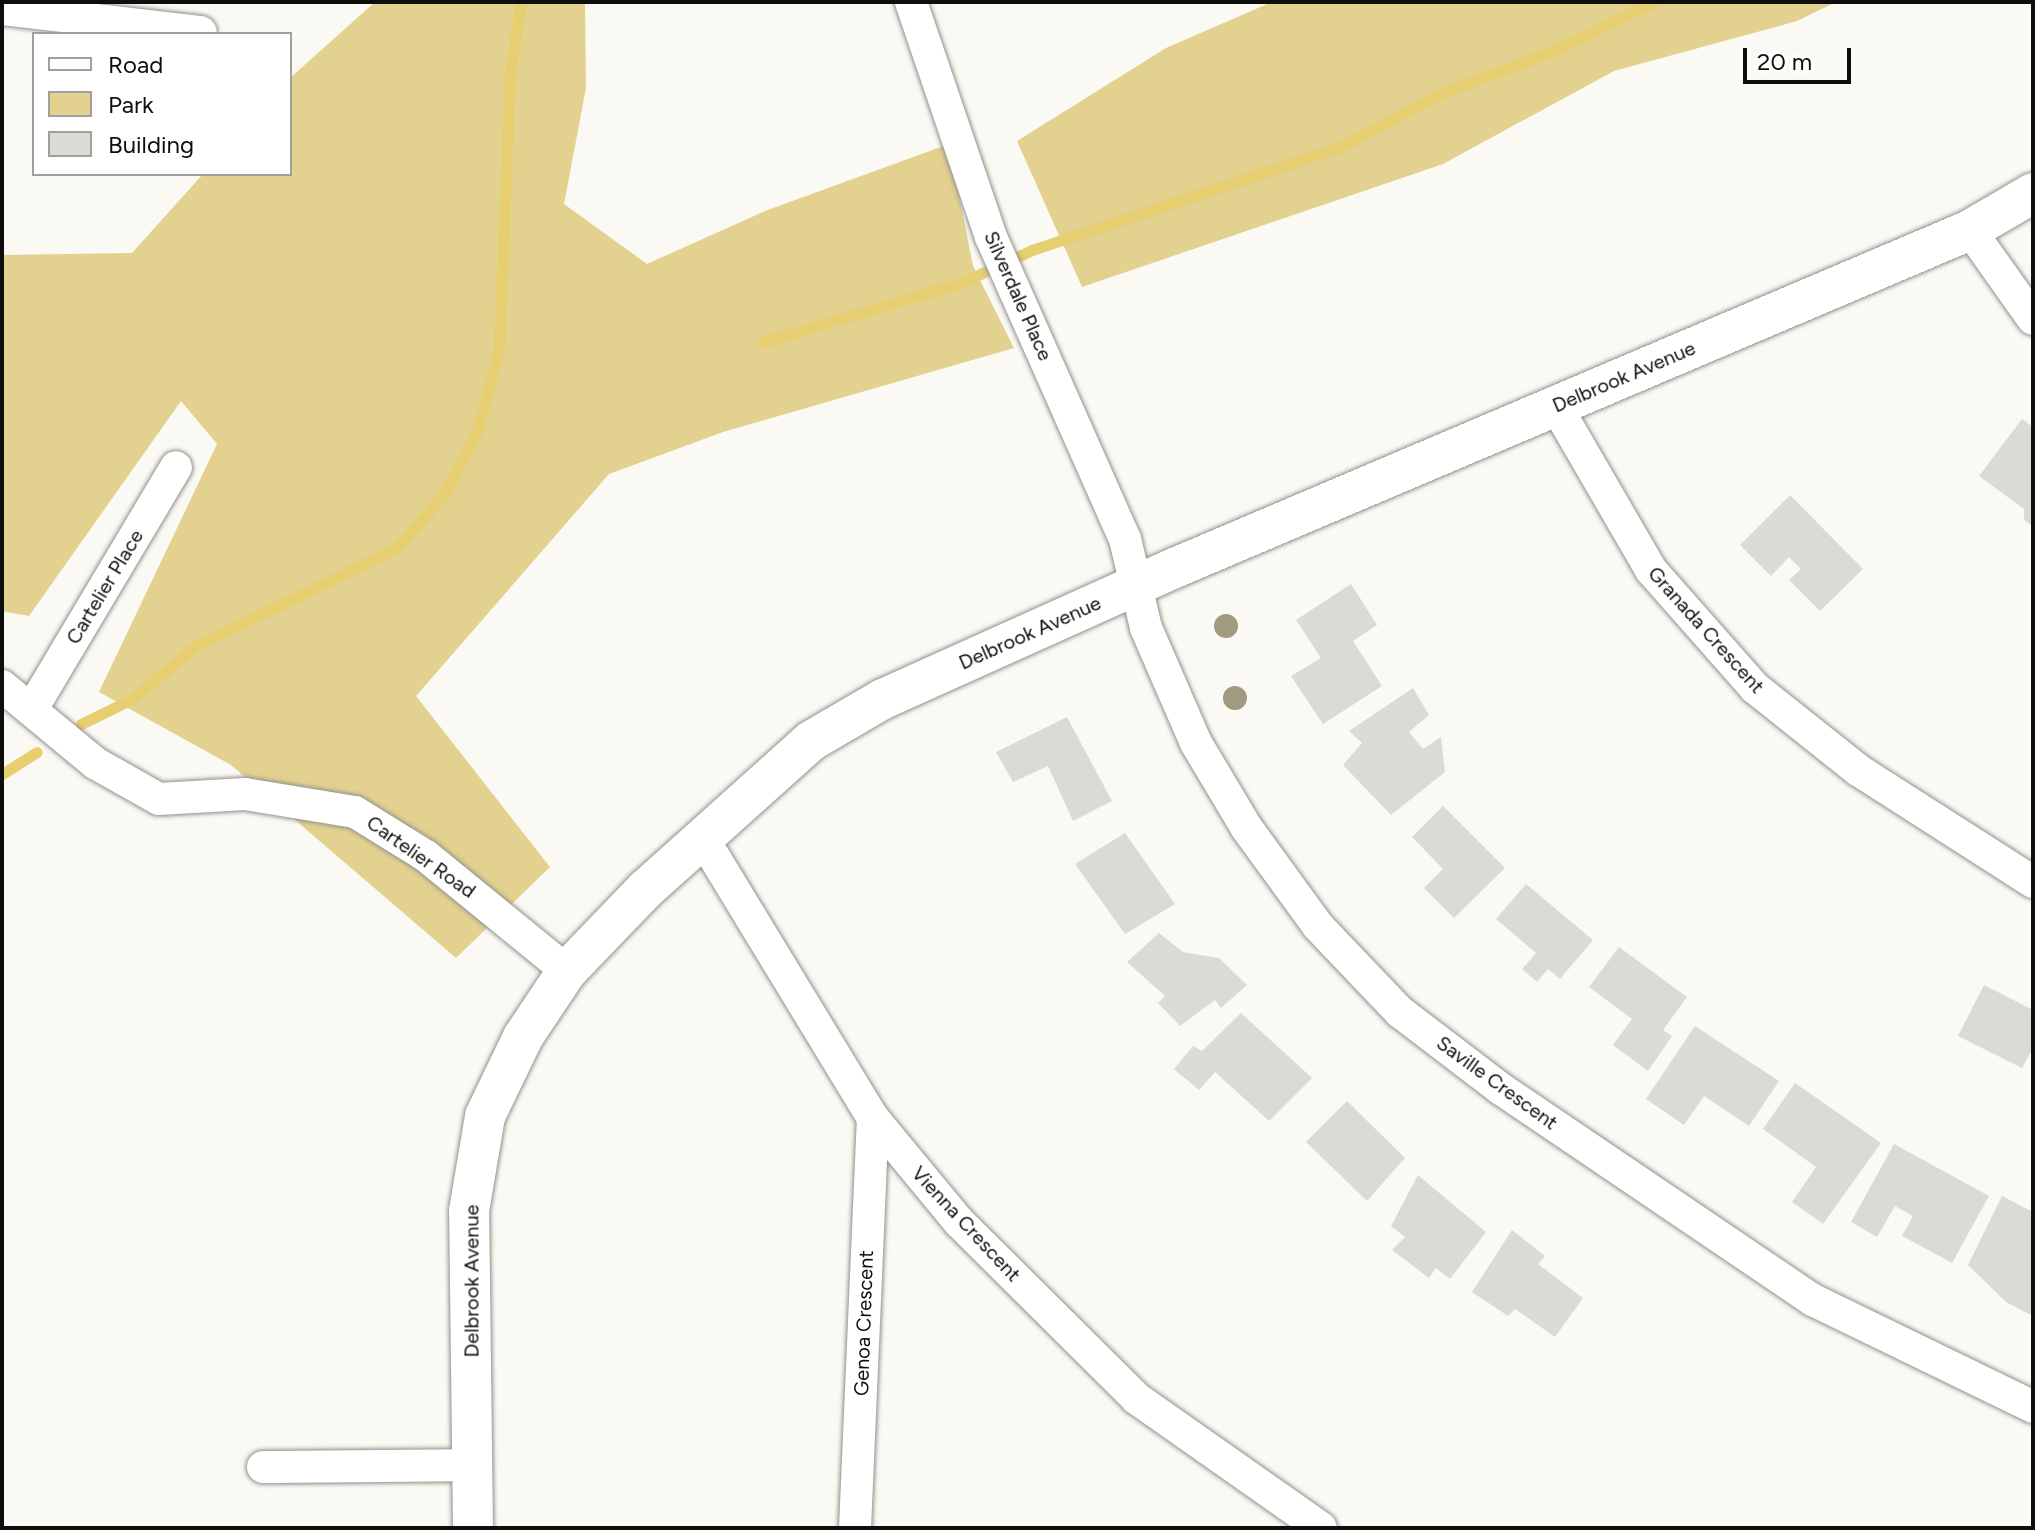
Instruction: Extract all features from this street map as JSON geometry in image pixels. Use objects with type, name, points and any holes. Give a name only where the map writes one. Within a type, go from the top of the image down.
[{"type":"street","points":[[3,2],[2,9],[201,32]]},
{"type":"street","name":"Silverdale Place","points":[[911,2],[991,237],[1125,539],[1136,586]]},
{"type":"street","name":"Delbrook Avenue","points":[[473,1528],[469,1211],[485,1116],[523,1037],[567,971],[702,837],[811,741],[883,699],[1136,586],[1970,230],[2033,193]]},
{"type":"street","points":[[1970,230],[2033,319]]},
{"type":"street","name":"Granada Crescent","points":[[1556,406],[1651,570],[1755,688],[1858,770],[2033,882]]},
{"type":"street","name":"Cartelier Place","points":[[33,707],[176,467]]},
{"type":"street","name":"Saville Crescent","points":[[1136,586],[1146,628],[1196,743],[1246,827],[1318,926],[1400,1012],[1501,1089],[1813,1300],[2033,1407]]},
{"type":"street","name":"Cartelier Road","points":[[2,686],[33,707],[95,763],[159,799],[245,794],[355,812],[426,856],[567,971]]},
{"type":"street","name":"Vienna Crescent","points":[[702,837],[873,1118],[959,1222],[1136,1398],[1321,1528]]},
{"type":"street","name":"Genoa Crescent","points":[[855,1528],[873,1118]]},
{"type":"street","points":[[263,1467],[472,1465]]},
{"type":"green space","points":[[375,2],[585,2],[586,88],[564,204],[647,264],[765,211],[949,144],[973,266],[1014,348],[723,432],[609,474],[416,696],[550,867],[456,958],[231,765],[99,692],[217,444],[181,401],[29,616],[2,611],[2,255],[132,253],[201,176],[292,176],[292,76]]},
{"type":"green space","points":[[1272,2],[1836,2],[1797,21],[1614,71],[1443,164],[1082,287],[1017,141],[1166,48]]},
{"type":"building","points":[[2022,419],[2033,427],[2033,526],[2024,520],[2024,509],[1979,476]]},
{"type":"building","points":[[1790,495],[1863,569],[1820,611],[1789,580],[1801,569],[1789,557],[1771,576],[1740,545]]},
{"type":"building","points":[[1351,584],[1377,625],[1353,641],[1382,686],[1323,724],[1291,676],[1321,658],[1296,620]]},
{"type":"building","points":[[1413,688],[1429,715],[1409,732],[1423,749],[1441,737],[1445,772],[1391,815],[1343,765],[1362,743],[1349,731]]},
{"type":"building","points":[[1067,717],[1112,801],[1073,821],[1048,766],[1013,782],[996,752]]},
{"type":"building","points":[[1443,806],[1505,868],[1454,918],[1424,888],[1443,869],[1412,837]]},
{"type":"building","points":[[1125,833],[1175,904],[1125,934],[1075,864]]},
{"type":"building","points":[[1526,884],[1593,940],[1560,979],[1548,969],[1537,982],[1522,969],[1536,953],[1496,919]]},
{"type":"building","points":[[1159,933],[1183,952],[1219,958],[1247,985],[1221,1008],[1215,1000],[1180,1026],[1158,1003],[1165,996],[1127,962]]},
{"type":"building","points":[[1619,947],[1687,997],[1663,1030],[1672,1036],[1648,1071],[1613,1045],[1632,1019],[1589,987]]},
{"type":"building","points":[[1984,985],[2033,1010],[2033,1048],[2022,1068],[1958,1036]]},
{"type":"building","points":[[1241,1013],[1312,1078],[1269,1121],[1215,1072],[1199,1090],[1174,1069],[1193,1046],[1202,1051]]},
{"type":"building","points":[[1695,1026],[1779,1081],[1749,1126],[1704,1096],[1684,1125],[1646,1099]]},
{"type":"building","points":[[1795,1083],[1881,1143],[1823,1224],[1792,1202],[1816,1167],[1763,1129]]},
{"type":"building","points":[[1347,1101],[1405,1158],[1367,1201],[1306,1142]]},
{"type":"building","points":[[1894,1144],[1989,1196],[1952,1263],[1902,1236],[1913,1216],[1895,1206],[1877,1237],[1851,1222]]},
{"type":"building","points":[[1418,1175],[1486,1232],[1450,1279],[1436,1268],[1429,1278],[1392,1250],[1405,1237],[1391,1226]]},
{"type":"building","points":[[2002,1196],[2033,1212],[2033,1316],[2006,1302],[1968,1265]]},
{"type":"building","points":[[1512,1230],[1545,1256],[1538,1264],[1583,1298],[1555,1337],[1515,1309],[1508,1316],[1472,1292]]},
{"type":"waterway","points":[[81,724],[132,699],[197,645],[397,548],[445,493],[478,429],[499,348],[510,73],[521,2]]},
{"type":"waterway","points":[[763,342],[963,282],[1032,250],[1340,147],[1442,93],[1555,50],[1653,2]]},
{"type":"waterway","points":[[2,774],[37,752]]}]
